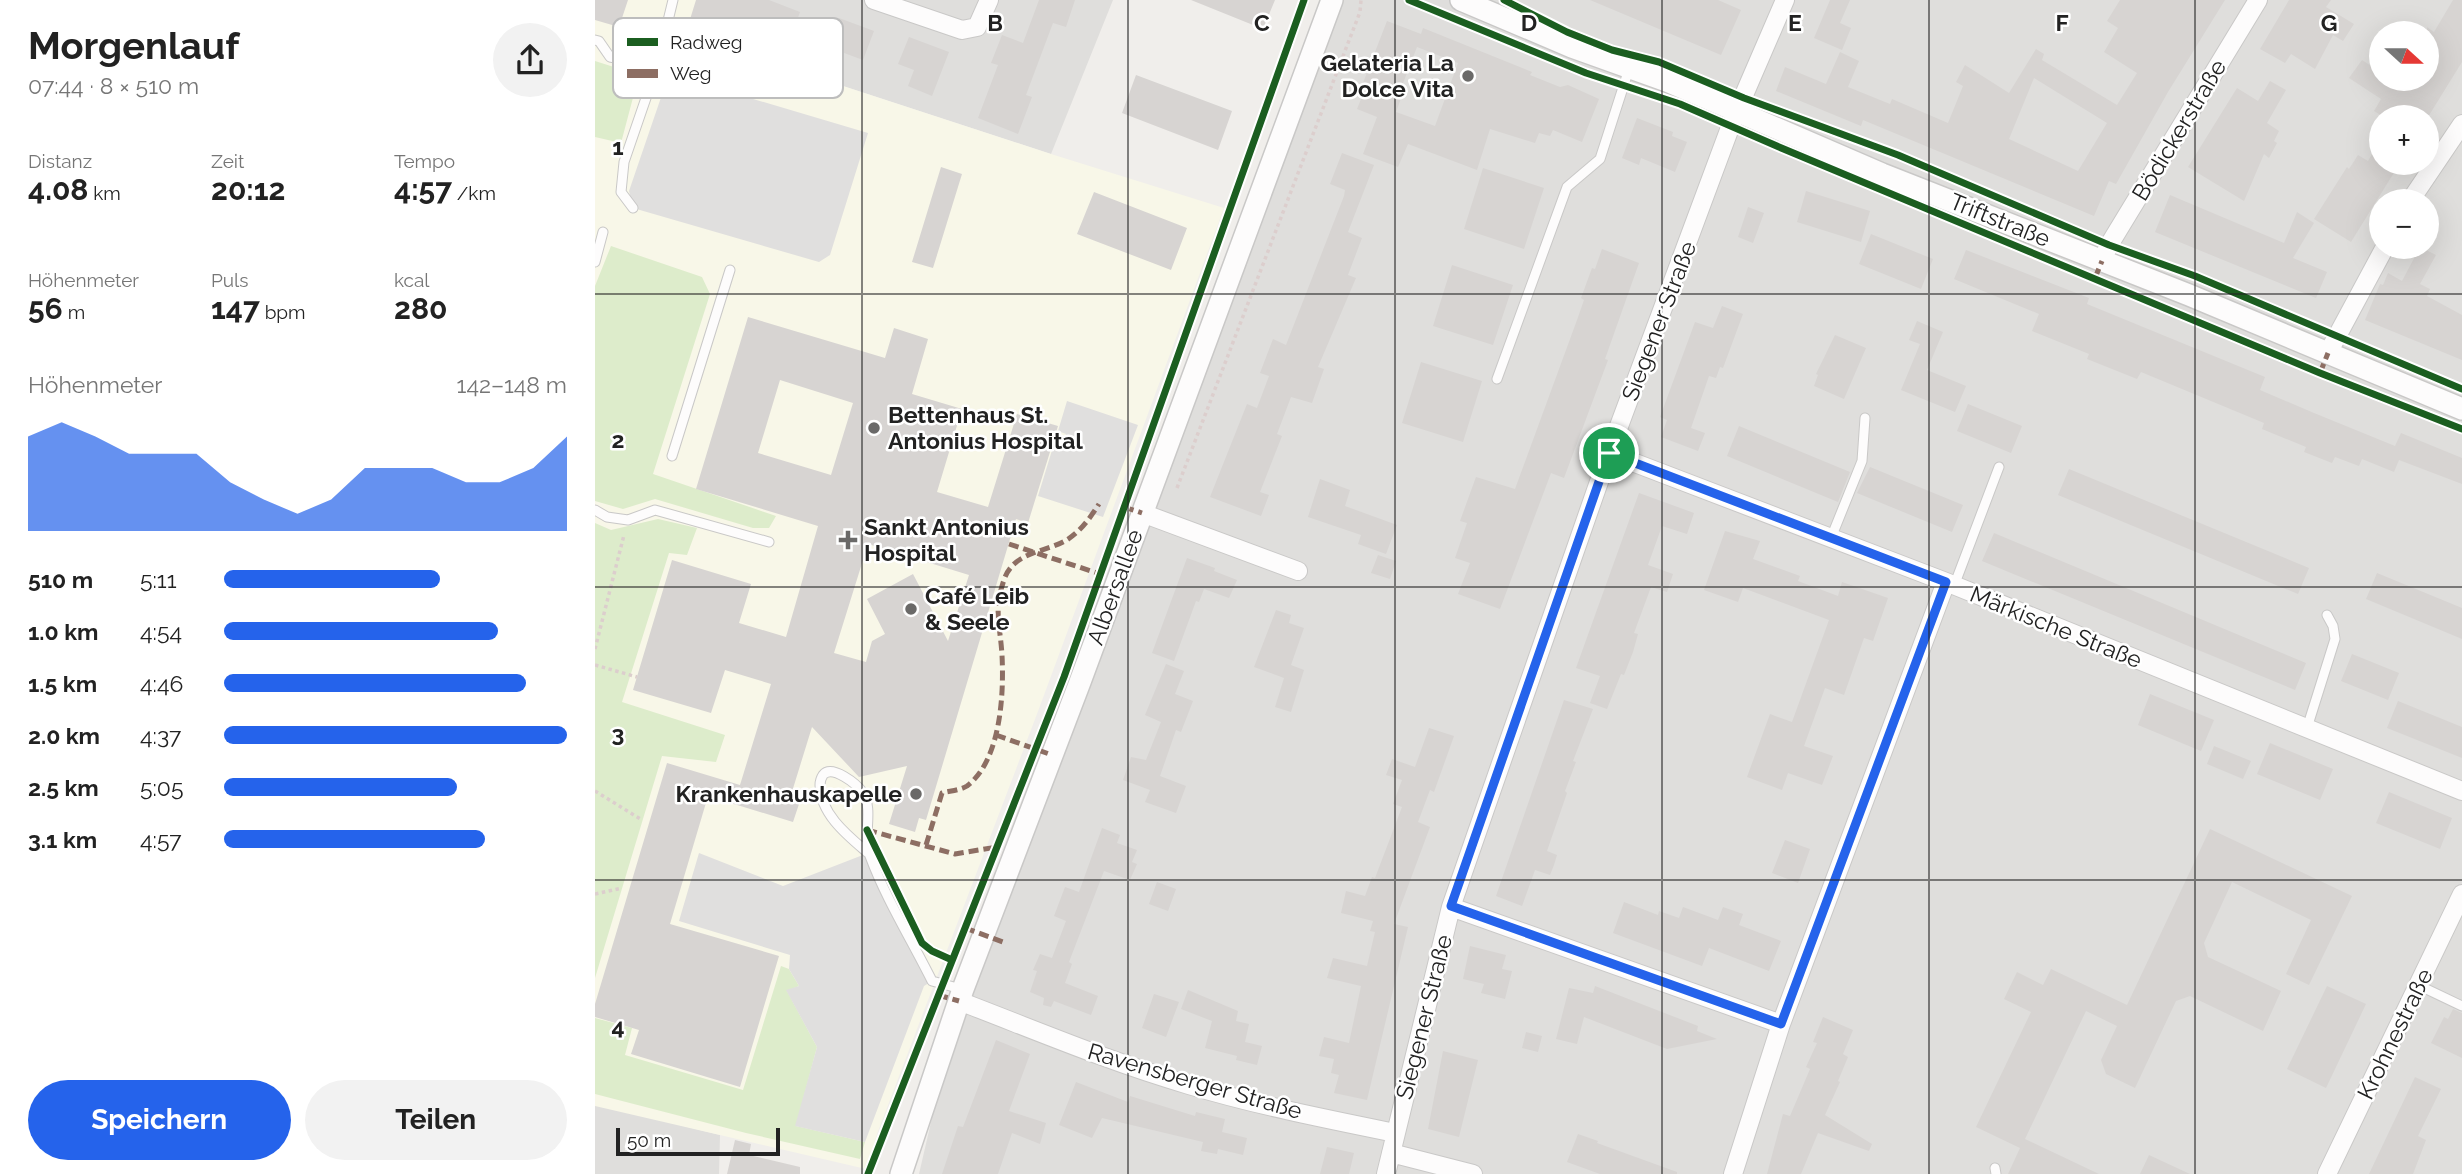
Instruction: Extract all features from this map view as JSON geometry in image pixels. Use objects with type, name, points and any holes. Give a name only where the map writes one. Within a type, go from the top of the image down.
[{"type":"street","points":[[874,0],[962,30],[977,27],[989,0]]},
{"type":"street","name":"Albersallee","points":[[901,1174],[961,995],[1332,0]]},
{"type":"street","name":"Triftstraße","points":[[1461,0],[1629,69],[1667,81],[1738,110],[1882,174],[2462,409]]},
{"type":"street","name":"Siegener Straße","points":[[1386,1174],[1451,906],[1609,453],[1738,110],[1785,0]]},
{"type":"street","name":"Bödickerstraße","points":[[2102,261],[2258,0]]},
{"type":"street","points":[[2418,189],[2462,124]]},
{"type":"street","points":[[2328,353],[2379,259]]},
{"type":"street","name":"Märkische Straße","points":[[1609,453],[1950,584],[2462,790]]},
{"type":"street","points":[[1142,513],[1298,571]]},
{"type":"street","points":[[1733,1174],[1781,1024],[1950,584]]},
{"type":"street","name":"Krohnestraße","points":[[2327,1174],[2461,898]]},
{"type":"street","points":[[1451,906],[1781,1024]]},
{"type":"street","name":"Ravensberger Straße","points":[[961,995],[1070,1045],[1189,1085],[1395,1133]]},
{"type":"street","points":[[1391,1153],[1473,1174]]},
{"type":"lane","points":[[669,18],[673,0]]},
{"type":"lane","points":[[595,40],[613,58]]},
{"type":"lane","points":[[1497,379],[1567,187],[1599,159],[1629,69]]},
{"type":"lane","points":[[633,208],[621,192],[624,162],[646,98]]},
{"type":"lane","points":[[595,262],[603,232]]},
{"type":"lane","points":[[672,456],[730,270]]},
{"type":"lane","points":[[1831,538],[1862,461],[1865,418]]},
{"type":"lane","points":[[1950,584],[1999,467]]},
{"type":"lane","points":[[595,510],[607,517],[628,520],[655,510],[769,542]]},
{"type":"lane","points":[[2307,728],[2335,639],[2333,626],[2327,615]]},
{"type":"lane","points":[[868,853],[868,810],[865,796],[852,782],[832,771],[826,772],[821,777],[820,785],[827,811],[849,837],[868,853],[932,981],[961,995]]},
{"type":"lane","points":[[2418,985],[2462,1006]]},
{"type":"path","points":[[595,649],[628,520]]},
{"type":"path","points":[[595,666],[637,677]]},
{"type":"path","points":[[595,791],[642,820]]},
{"type":"path","points":[[595,894],[622,888]]},
{"type":"shaded area","name":"Sankt Antonius Hospital","points":[[595,0],[731,0],[724,18],[613,18],[613,98],[843,98],[843,86],[1224,208],[866,1169],[595,1106]]},
{"type":"shaded area","points":[[731,0],[1113,0],[1051,154],[843,86],[843,18],[724,18]]},
{"type":"shaded area","points":[[1333,0],[2462,0],[2462,1174],[919,1174],[959,1001]]},
{"type":"shaded area","points":[[661,98],[750,98],[868,133],[830,255],[819,262],[633,208],[629,191]]},
{"type":"shaded area","points":[[1067,401],[1138,425],[1103,517],[1038,496],[1053,447],[1061,449],[1066,434],[1058,431]]},
{"type":"shaded area","points":[[699,853],[783,886],[868,853],[932,981],[924,986],[865,1142],[795,1126],[817,1047],[786,990],[799,986],[789,969],[790,955],[679,921]]},
{"type":"shaded area","points":[[595,1104],[720,1135],[719,1174],[595,1174]]},
{"type":"green space","points":[[595,61],[613,67],[613,98],[633,98],[621,143],[595,137]]},
{"type":"green space","points":[[611,246],[702,277],[710,294],[653,474],[776,516],[769,528],[753,528],[655,499],[623,509],[595,501],[595,286]]},
{"type":"green space","points":[[658,519],[697,528],[687,555],[669,553],[622,702],[725,735],[716,762],[662,756],[595,978],[595,523],[611,530]]},
{"type":"green space","points":[[781,966],[789,969],[799,986],[787,991],[817,1047],[796,1126],[865,1142],[860,1159],[595,1094],[595,1018],[632,1028],[625,1055],[743,1090]]},
{"type":"building","points":[[595,0],[628,0],[622,18],[613,18],[613,25],[595,20]]},
{"type":"building","points":[[696,0],[769,0],[800,12],[798,18],[690,18]]},
{"type":"building","points":[[1039,0],[1075,0],[1066,27],[1053,23],[1026,95],[1032,97],[1018,134],[978,118],[998,65],[991,63],[1002,35],[1023,43]]},
{"type":"building","points":[[1191,0],[1275,0],[1263,29]]},
{"type":"building","points":[[1590,0],[1718,0],[1741,10],[1721,55]]},
{"type":"building","points":[[1830,0],[1850,0],[1840,23],[1851,28],[1842,50],[1814,38]]},
{"type":"building","points":[[2120,0],[2225,0],[2168,92],[2116,184],[2109,181],[2094,216],[1863,120],[1861,126],[1776,91],[1785,67],[1826,84],[1840,52],[1859,61],[1848,87],[1890,104],[1892,99],[1948,123],[1963,86],[1956,82],[1965,65],[2009,93],[2036,49],[2044,54],[2042,60],[2117,105],[2137,73],[2104,52],[2118,28],[2107,21]],"holes":[[[2034,78],[2107,123],[2078,171],[2009,139]]]},
{"type":"building","points":[[2289,0],[2331,0],[2326,7],[2354,24],[2343,41],[2333,35],[2315,69],[2291,54],[2285,63],[2260,49]]},
{"type":"building","points":[[2453,0],[2462,0],[2462,62],[2435,105],[2378,105],[2381,99],[2349,78],[2362,60],[2369,65],[2369,91],[2439,91],[2439,24]]},
{"type":"building","points":[[843,19],[874,31],[863,60],[843,53]]},
{"type":"building","points":[[1387,21],[1421,34],[1423,28],[1532,72],[1530,75],[1560,87],[1568,85],[1599,99],[1582,142],[1553,130],[1550,136],[1539,133],[1535,143],[1490,129],[1477,170],[1408,144],[1398,167],[1363,154],[1377,117],[1357,109],[1365,89],[1361,88]],"holes":[[[1417,47],[1458,63],[1435,126],[1396,112],[1403,93],[1400,91]]]},
{"type":"building","points":[[909,37],[949,52],[932,96],[908,86],[914,70],[898,64]]},
{"type":"building","points":[[1136,75],[1232,111],[1218,150],[1122,113]]},
{"type":"building","points":[[2270,81],[2286,90],[2267,123],[2279,131],[2274,141],[2277,143],[2269,158],[2264,154],[2244,201],[2188,167],[2237,88],[2258,101]]},
{"type":"building","points":[[1637,118],[1673,132],[1672,136],[1687,142],[1675,172],[1641,158],[1639,165],[1622,158]]},
{"type":"building","points":[[1342,153],[1374,165],[1348,232],[1362,238],[1348,275],[1356,278],[1318,367],[1324,369],[1312,403],[1291,397],[1277,434],[1282,436],[1260,492],[1269,495],[1261,516],[1210,497],[1247,404],[1257,408],[1269,376],[1260,373],[1273,339],[1286,345],[1344,196],[1345,190],[1330,184]]},
{"type":"building","points":[[2358,155],[2368,161],[2369,175],[2393,175],[2384,189],[2369,189],[2369,213],[2351,242],[2314,219],[2347,167],[2349,169]]},
{"type":"building","points":[[941,167],[962,174],[933,268],[912,262]]},
{"type":"building","points":[[1483,168],[1544,188],[1524,249],[1464,229]]},
{"type":"building","points":[[1806,191],[1870,211],[1861,242],[1797,222]]},
{"type":"building","points":[[1094,192],[1187,228],[1171,270],[1077,234]]},
{"type":"building","points":[[2170,195],[2284,243],[2297,212],[2314,223],[2293,258],[2327,272],[2316,298],[2155,232]]},
{"type":"building","points":[[1748,207],[1764,213],[1753,243],[1738,237]]},
{"type":"building","points":[[1871,234],[1933,259],[1921,289],[1859,264]]},
{"type":"building","points":[[1602,249],[1639,263],[1605,359],[1608,360],[1564,478],[1551,473],[1500,609],[1458,594],[1470,563],[1455,558],[1467,523],[1460,521],[1476,477],[1515,489],[1584,300],[1581,298]]},
{"type":"building","points":[[1966,250],[2089,298],[2087,304],[2265,377],[2260,390],[2314,413],[2395,446],[2401,433],[2462,458],[2462,484],[2399,460],[2394,472],[2362,459],[2359,466],[2335,457],[2332,463],[2304,452],[2306,447],[2262,429],[2264,423],[2141,372],[2137,379],[2087,359],[2089,354],[2032,331],[2039,314],[1954,279]]},
{"type":"building","points":[[2414,259],[2434,259],[2420,284],[2430,289],[2427,296],[2462,315],[2462,360],[2365,320],[2380,284],[2383,285],[2388,273],[2402,281]]},
{"type":"building","points":[[1452,265],[1513,285],[1493,345],[1433,326]]},
{"type":"building","points":[[1722,306],[1743,314],[1723,368],[1720,367],[1716,378],[1709,376],[1691,428],[1705,433],[1698,451],[1661,437],[1667,420],[1660,417],[1695,322],[1713,328]]},
{"type":"building","points":[[748,317],[885,358],[894,328],[928,339],[912,394],[962,409],[937,492],[988,507],[1017,414],[1058,426],[1028,523],[1016,519],[926,820],[919,818],[915,832],[889,824],[907,766],[859,777],[812,727],[791,795],[801,798],[793,822],[708,796],[670,924],[779,956],[740,1087],[631,1054],[639,1030],[595,1017],[595,1004],[667,763],[740,785],[771,684],[725,670],[711,713],[633,690],[672,560],[751,584],[739,623],[786,637],[818,526],[696,489]],"holes":[[[780,380],[853,403],[831,475],[758,453]],[[868,544],[969,575],[948,641],[913,574],[867,599],[885,634],[872,641],[866,662],[834,653]]]},
{"type":"building","points":[[1917,321],[1943,332],[1927,370],[1966,386],[1955,412],[1901,390],[1920,344],[1909,340]]},
{"type":"building","points":[[1835,335],[1866,348],[1844,399],[1814,386],[1818,375],[1816,374]]},
{"type":"building","points":[[1421,362],[1482,381],[1463,442],[1402,423]]},
{"type":"building","points":[[1968,404],[2022,426],[2011,453],[1957,431]]},
{"type":"building","points":[[1739,426],[1850,472],[1838,502],[1727,456]]},
{"type":"building","points":[[1870,467],[1963,505],[1952,532],[1857,493]]},
{"type":"building","points":[[2069,469],[2309,568],[2298,594],[2058,495]]},
{"type":"building","points":[[1320,479],[1350,490],[1345,506],[1397,525],[1386,554],[1358,544],[1361,535],[1308,517]]},
{"type":"building","points":[[1639,493],[1694,513],[1687,534],[1662,526],[1648,565],[1673,574],[1667,592],[1651,587],[1634,633],[1638,634],[1633,652],[1607,709],[1590,703],[1600,676],[1576,668]]},
{"type":"building","points":[[1725,531],[1760,541],[1753,559],[1800,576],[1798,581],[1838,596],[1842,582],[1888,598],[1873,641],[1864,638],[1844,695],[1825,688],[1804,746],[1833,756],[1822,785],[1788,773],[1782,790],[1747,777],[1770,714],[1792,722],[1829,620],[1743,588],[1738,602],[1704,590]]},
{"type":"building","points":[[1994,533],[2306,663],[2295,690],[1982,561]]},
{"type":"building","points":[[1378,555],[1396,561],[1390,579],[1371,573]]},
{"type":"building","points":[[1187,558],[1215,568],[1214,571],[1237,580],[1229,598],[1204,589],[1199,602],[1196,601],[1174,661],[1152,653]]},
{"type":"building","points":[[2377,573],[2462,608],[2462,639],[2366,599]]},
{"type":"building","points":[[1276,610],[1291,615],[1289,623],[1304,628],[1291,665],[1304,670],[1291,712],[1275,707],[1284,678],[1254,667]]},
{"type":"building","points":[[2352,654],[2399,673],[2388,700],[2341,681]]},
{"type":"building","points":[[1166,664],[1184,671],[1175,694],[1193,701],[1181,732],[1176,730],[1160,776],[1186,786],[1176,813],[1145,802],[1150,790],[1123,780],[1131,757],[1146,760],[1161,722],[1145,715]]},
{"type":"building","points":[[2150,694],[2214,720],[2201,751],[2138,725]]},
{"type":"building","points":[[1564,700],[1593,709],[1573,761],[1576,762],[1547,851],[1557,855],[1554,865],[1550,875],[1535,870],[1522,906],[1496,896]]},
{"type":"building","points":[[2398,701],[2462,727],[2462,758],[2387,728]]},
{"type":"building","points":[[1429,728],[1454,736],[1434,792],[1430,790],[1418,822],[1430,827],[1394,924],[1408,927],[1367,1100],[1334,1093],[1339,1075],[1331,1073],[1334,1059],[1319,1056],[1324,1037],[1349,1043],[1361,986],[1327,978],[1333,958],[1367,966],[1375,932],[1370,931],[1373,921],[1341,913],[1346,891],[1365,896],[1372,877],[1375,878],[1402,807],[1393,804],[1402,780],[1386,775],[1392,759],[1415,767]]},
{"type":"building","points":[[2270,743],[2333,769],[2320,800],[2257,774]]},
{"type":"building","points":[[2214,746],[2251,761],[2243,779],[2207,764]]},
{"type":"building","points":[[2389,792],[2452,818],[2440,849],[2376,823]]},
{"type":"building","points":[[1102,828],[1120,835],[1117,843],[1137,850],[1132,862],[1137,864],[1130,880],[1104,871],[1069,962],[1072,964],[1065,983],[1098,996],[1091,1015],[1054,1001],[1051,1007],[1043,1005],[1044,998],[1030,992],[1037,971],[1033,970],[1040,954],[1052,958],[1066,921],[1054,916],[1065,887],[1079,892]]},
{"type":"building","points":[[2210,829],[2352,896],[2309,985],[2286,974],[2311,920],[2232,882],[2204,943],[2208,957],[2281,991],[2263,1031],[2190,996],[2176,1001],[2135,1088],[2106,1074],[2101,1060],[2117,1026],[2086,1011],[2025,1139],[2099,1174],[2008,1174],[2020,1148],[1976,1127],[2031,1012],[2004,999],[2017,972],[2043,985],[2051,969],[2127,1005]]},
{"type":"building","points":[[1785,840],[1810,849],[1798,883],[1772,873]]},
{"type":"building","points":[[1157,882],[1176,889],[1168,911],[1149,904]]},
{"type":"building","points":[[1624,902],[1658,915],[1659,911],[1679,918],[1683,907],[1718,920],[1723,907],[1743,914],[1739,925],[1781,941],[1769,971],[1709,948],[1702,966],[1613,933]]},
{"type":"building","points":[[1470,946],[1506,955],[1502,969],[1512,971],[1505,999],[1481,993],[1484,984],[1463,979]]},
{"type":"building","points":[[1595,986],[1698,1026],[1697,1031],[1717,1039],[1667,1049],[1584,1017],[1577,1044],[1556,1039],[1569,988],[1593,993]]},
{"type":"building","points":[[2327,986],[2366,1004],[2326,1088],[2287,1069]]},
{"type":"building","points":[[1188,990],[1238,1011],[1236,1021],[1249,1024],[1245,1042],[1262,1046],[1257,1065],[1236,1060],[1237,1056],[1205,1048],[1212,1021],[1181,1009]]},
{"type":"building","points":[[1154,994],[1179,1002],[1166,1037],[1142,1028]]},
{"type":"building","points":[[2453,1009],[2462,1013],[2462,1058],[2431,1043],[2444,1017],[2448,1019]]},
{"type":"building","points":[[1823,1017],[1853,1030],[1843,1054],[1848,1057],[1838,1081],[1840,1082],[1825,1115],[1872,1144],[1869,1151],[1818,1133],[1801,1174],[1767,1174],[1783,1114],[1790,1116],[1810,1069],[1806,1067],[1817,1043],[1813,1042]]},
{"type":"building","points":[[1526,1032],[1542,1036],[1538,1052],[1522,1048]]},
{"type":"building","points":[[996,1040],[1030,1054],[1009,1111],[1046,1123],[1040,1144],[1012,1133],[998,1174],[942,1174],[958,1126],[963,1127]]},
{"type":"building","points":[[1443,1051],[1478,1060],[1459,1137],[1428,1129]]},
{"type":"building","points":[[2415,1077],[2441,1089],[2418,1136],[2426,1140],[2413,1174],[2369,1174]]},
{"type":"building","points":[[1076,1082],[1128,1102],[1130,1096],[1195,1116],[1196,1112],[1225,1119],[1222,1132],[1247,1138],[1243,1155],[1218,1149],[1217,1154],[1201,1151],[1203,1142],[1102,1118],[1092,1138],[1059,1125]]},
{"type":"building","points":[[1578,1134],[1677,1174],[1600,1174],[1567,1162]]},
{"type":"building","points":[[735,1140],[751,1144],[749,1155],[800,1167],[800,1174],[727,1174]]},
{"type":"building","points":[[1327,1147],[1354,1153],[1349,1174],[1320,1174]]},
{"type":"building","points":[[2149,1155],[2190,1174],[2140,1174]]},
{"type":"marked path","points":[[2095,278],[2102,261]]},
{"type":"marked path","points":[[2320,373],[2328,353]]},
{"type":"marked path","points":[[926,845],[942,793],[967,786],[978,775],[994,743],[1002,688],[998,608],[1005,577],[1022,558],[1074,535],[1099,504]]},
{"type":"marked path","points":[[1124,507],[1142,513]]},
{"type":"marked path","points":[[1009,544],[1100,574]]},
{"type":"marked path","points":[[996,735],[1052,755]]},
{"type":"marked path","points":[[867,830],[955,854],[997,847]]},
{"type":"marked path","points":[[965,928],[1003,942]]},
{"type":"marked path","points":[[938,995],[959,1001]]},
{"type":"cycle path","points":[[868,1174],[1064,677],[1304,0]]},
{"type":"cycle path","points":[[1409,0],[1586,73],[1680,104],[2320,373],[2462,429]]},
{"type":"cycle path","points":[[1504,0],[1567,32],[1612,50],[1659,62],[1744,98],[1898,155],[2109,245],[2195,276],[2462,389]]},
{"type":"cycle path","points":[[867,830],[922,943],[952,960]]},
{"type":"place","name":"Gelateria La Dolce Vita","points":[[1468,76]]},
{"type":"place","name":"Bettenhaus St. Antonius Hospital","points":[[874,428]]},
{"type":"place","name":"Sankt Antonius Hospital","points":[[848,540]]},
{"type":"place","name":"Café Leib & Seele","points":[[911,609]]},
{"type":"place","name":"Krankenhauskapelle","points":[[916,794]]},
{"type":"route","points":[[1609,453],[1946,582],[1781,1024],[1451,906],[1609,453]]}]
